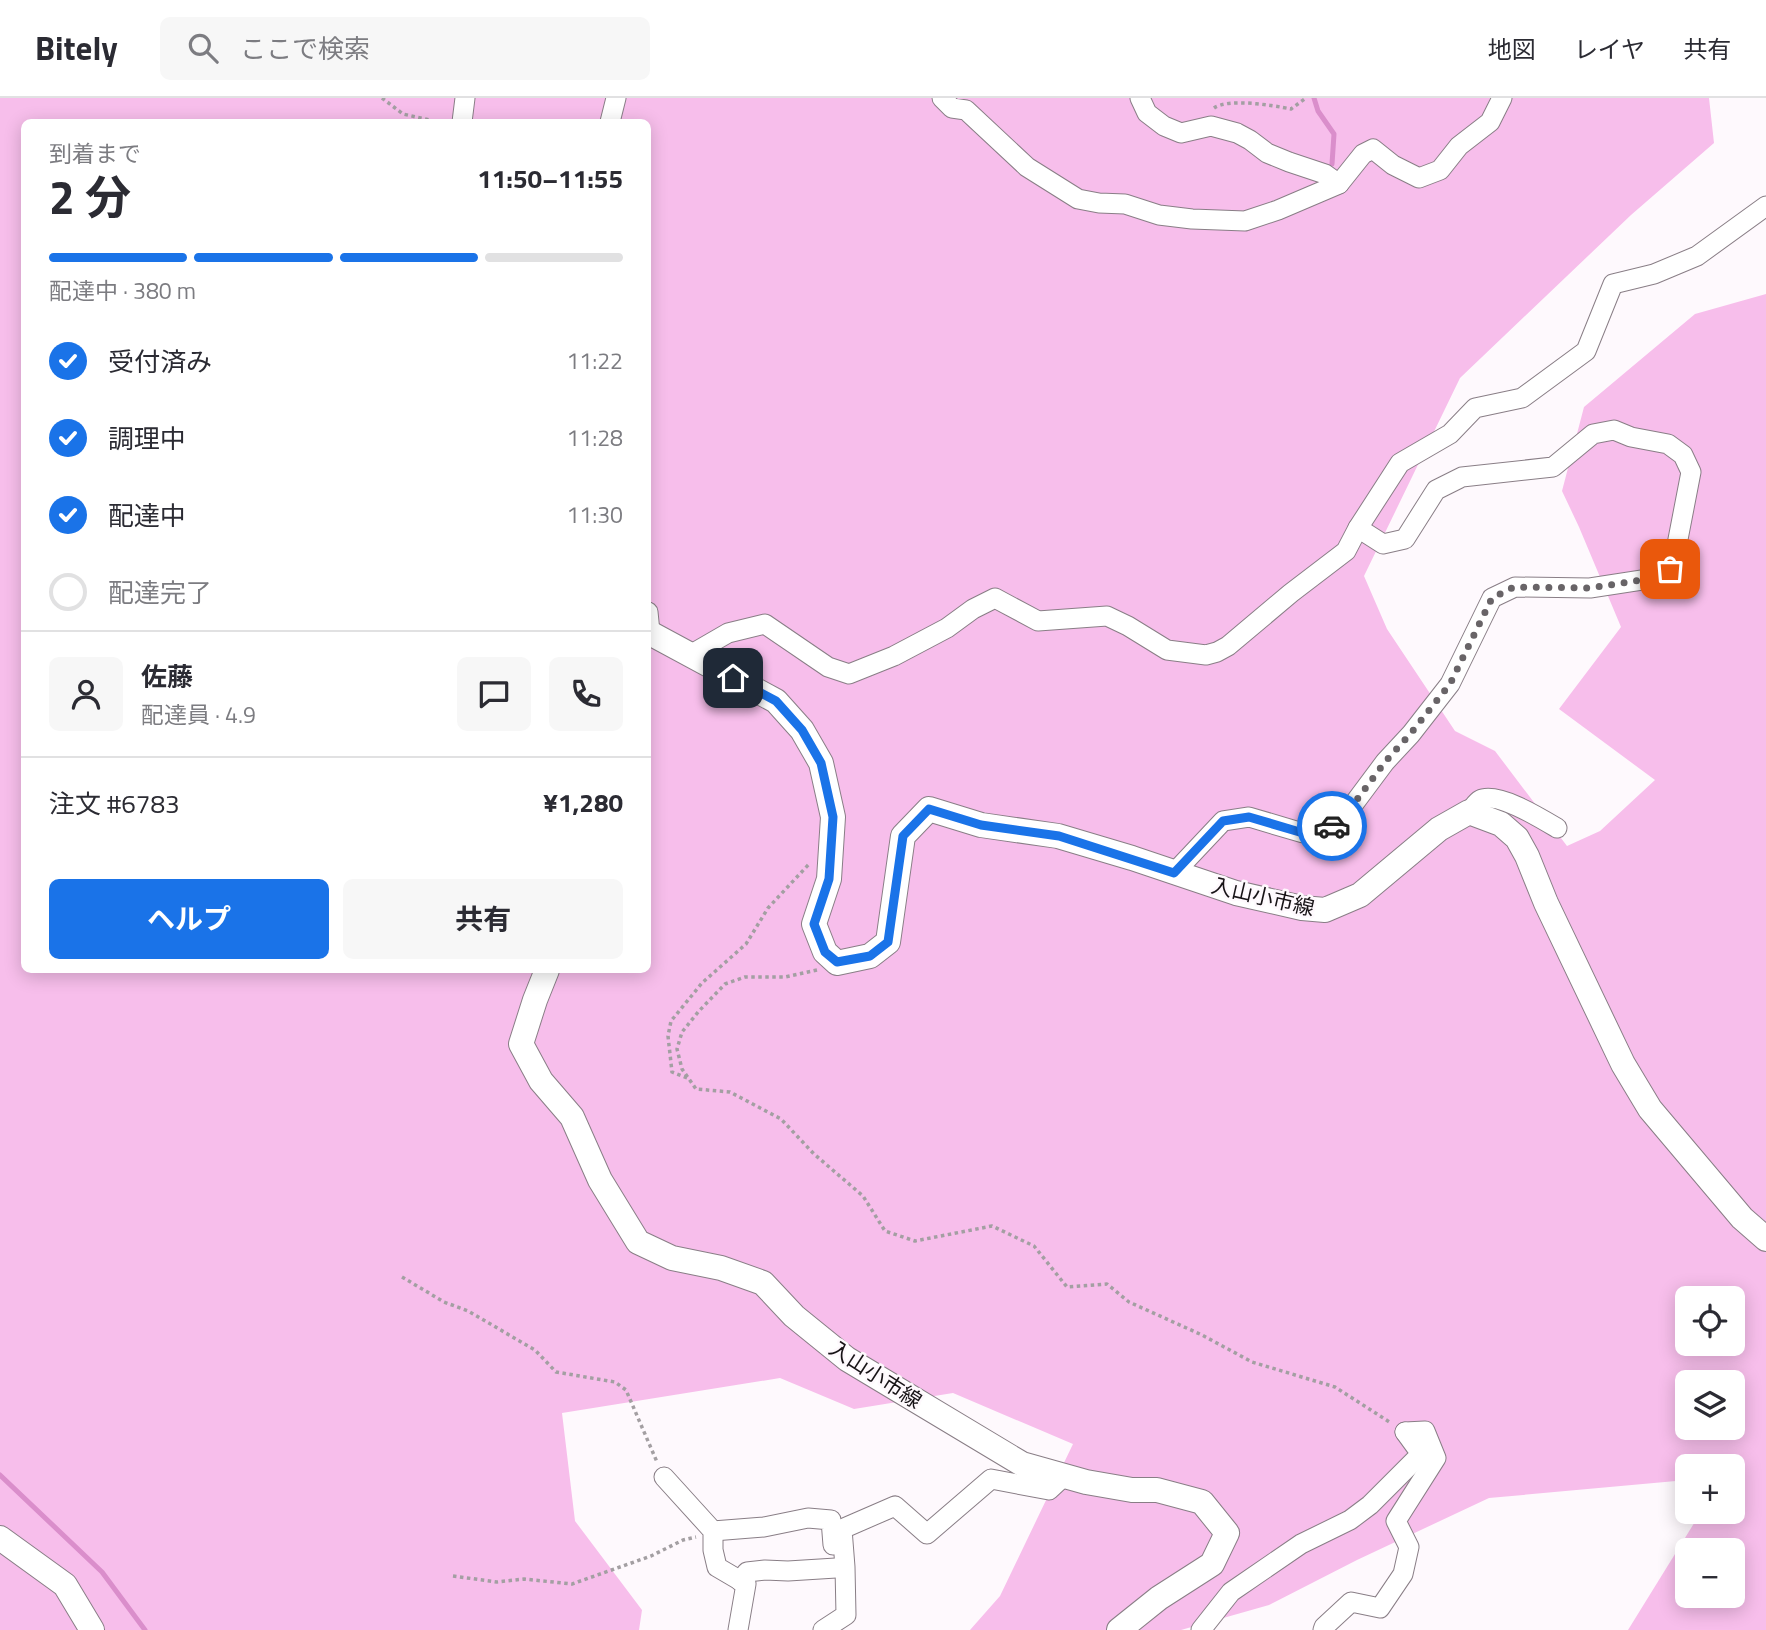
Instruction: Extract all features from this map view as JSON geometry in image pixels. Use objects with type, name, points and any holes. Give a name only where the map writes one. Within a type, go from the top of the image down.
[{"type":"main road","points":[[651,627],[690,655],[776,701],[802,730],[821,763],[833,817],[829,879],[814,924],[825,952]]},
{"type":"main road","name":"入山小市線","points":[[825,952],[837,962],[870,956],[888,942],[903,836],[929,809],[981,825],[1059,836],[1236,893],[1325,911],[1360,895],[1439,829],[1469,812]]},
{"type":"main road","points":[[1469,812],[1501,824],[1517,838],[1623,1064],[1643,1098],[1742,1218],[1766,1239]]},
{"type":"main road","name":"入山小市線","points":[[546,973],[521,1044],[541,1081],[572,1117],[600,1180],[638,1242],[672,1258],[721,1268],[762,1283],[794,1316],[847,1359],[1022,1464],[1086,1482],[1132,1490],[1157,1490],[1202,1502],[1227,1533],[1212,1564],[1159,1598],[1119,1630]]},
{"type":"main road","points":[[0,1538],[65,1585],[92,1630]]},
{"type":"street","points":[[462,119],[465,98]]},
{"type":"street","points":[[611,119],[616,98]]},
{"type":"street","points":[[943,98],[952,108],[966,110],[1027,167],[1078,199],[1125,204],[1158,215],[1245,220],[1339,184],[1363,154],[1373,149],[1419,178],[1440,170],[1459,146],[1490,122],[1502,98]]},
{"type":"street","points":[[1140,98],[1147,113],[1164,126],[1181,133],[1211,126],[1237,133],[1267,153],[1325,174],[1339,184]]},
{"type":"street","points":[[690,655],[728,633],[765,624],[828,667],[849,674],[894,656],[947,628],[973,608],[995,598],[1038,621],[1107,616],[1128,625],[1167,650],[1206,655],[1217,652],[1346,551],[1400,463],[1450,434],[1475,408],[1522,398],[1586,351],[1613,284],[1654,274],[1697,256],[1766,206]]},
{"type":"street","points":[[1174,873],[1223,821],[1249,817],[1303,833],[1328,830],[1347,813],[1385,762],[1450,684],[1492,598],[1514,587],[1590,588],[1655,578],[1670,569],[1692,472],[1683,455],[1668,444],[1631,437],[1614,430],[1593,434],[1553,467],[1462,477],[1436,490],[1405,539],[1384,544],[1358,528]]},
{"type":"street","points":[[1469,812],[1480,800],[1491,798],[1520,807],[1557,828]]},
{"type":"street","points":[[1323,1630],[1351,1602],[1380,1608],[1403,1574],[1409,1547],[1395,1521],[1436,1458],[1425,1431],[1405,1432]]},
{"type":"street","points":[[1201,1630],[1231,1592],[1301,1544],[1350,1520],[1370,1505],[1421,1454],[1405,1432]]},
{"type":"street","points":[[841,1567],[842,1529],[895,1506],[927,1534],[991,1479],[1049,1490],[1064,1476]]},
{"type":"street","points":[[664,1477],[713,1531],[717,1567],[746,1584],[738,1630]]},
{"type":"street","points":[[713,1531],[764,1527],[808,1518],[831,1520],[841,1567],[846,1615],[823,1630]]},
{"type":"street","points":[[740,1581],[747,1572],[841,1567]]},
{"type":"path","points":[[382,98],[403,114],[425,119]]},
{"type":"path","points":[[1211,126],[1210,113],[1219,102],[1237,99],[1292,109],[1306,98]]},
{"type":"path","points":[[689,1079],[672,1072],[668,1036],[671,1021],[702,984],[746,944],[768,908],[809,863],[814,852]]},
{"type":"path","points":[[825,952],[824,966],[814,972],[785,977],[745,977],[725,984],[699,1011],[682,1032],[677,1049],[682,1069],[696,1089],[730,1092],[781,1119],[814,1154],[863,1196],[885,1231],[915,1241],[992,1226],[1034,1247],[1068,1287],[1107,1284],[1129,1302],[1202,1335],[1252,1362],[1335,1387],[1405,1432]]},
{"type":"path","points":[[402,1277],[535,1350],[556,1372],[615,1382],[626,1390],[664,1477]]},
{"type":"path","points":[[453,1576],[497,1582],[524,1579],[572,1584],[592,1579],[713,1531]]},
{"type":"shaded area","points":[[0,98],[1709,98],[1714,143],[1631,215],[1460,378],[1364,576],[1387,629],[1455,731],[1495,751],[1567,846],[1600,831],[1655,780],[1559,709],[1621,627],[1562,491],[1584,407],[1695,314],[1766,294],[1766,1630],[1628,1630],[1675,1554],[1675,1608],[1745,1608],[1745,1538],[1685,1538],[1694,1524],[1745,1524],[1745,1454],[1675,1454],[1675,1481],[1489,1498],[1269,1605],[1181,1630],[970,1630],[1000,1596],[1073,1444],[953,1393],[854,1409],[780,1378],[562,1413],[575,1521],[642,1610],[639,1630],[0,1630]]},
{"type":"waterway","points":[[1314,98],[1318,111],[1334,134],[1332,164]]},
{"type":"waterway","points":[[0,1475],[102,1572],[145,1630]]},
{"type":"way so far","points":[[1332,826],[1347,813],[1385,762],[1450,684],[1492,598],[1514,587],[1590,588],[1655,578],[1670,569]]},
{"type":"route","points":[[733,678],[776,701],[802,730],[821,763],[833,817],[829,879],[814,924],[825,952],[837,962],[870,956],[888,942],[903,836],[929,809],[981,825],[1059,836],[1174,873],[1223,821],[1249,817],[1303,833],[1328,830],[1332,826]]}]
